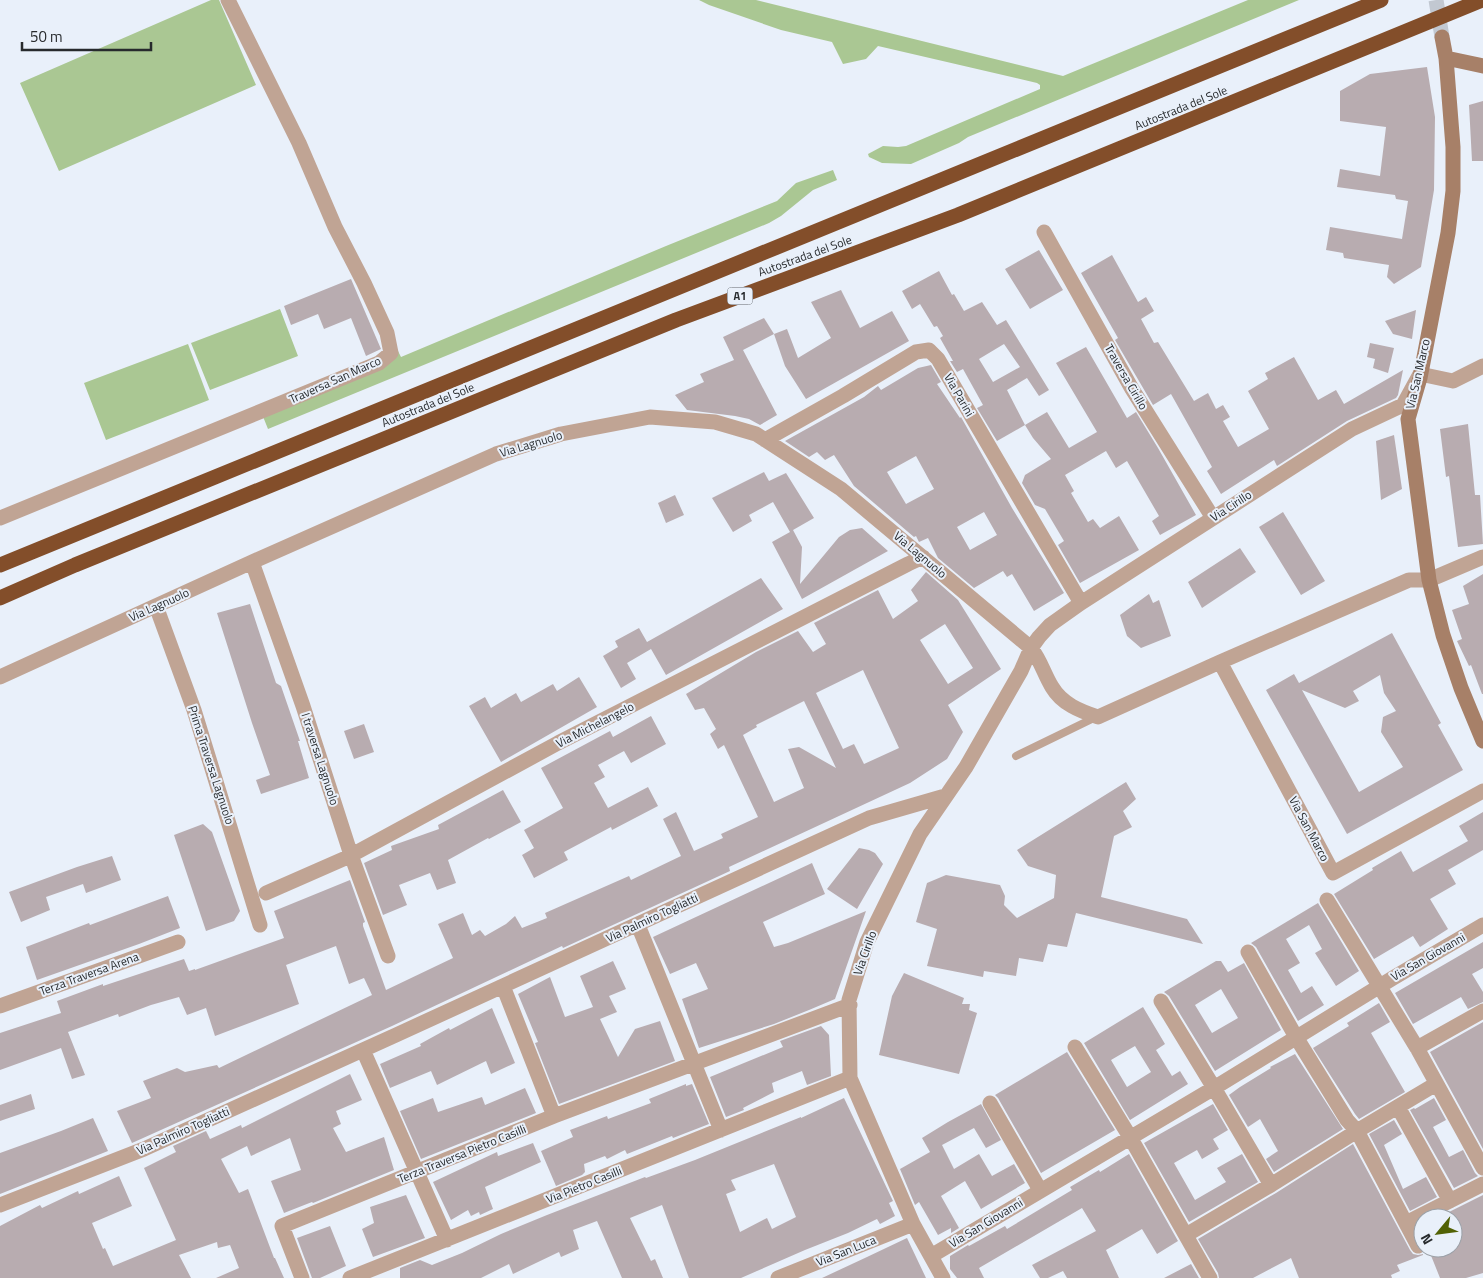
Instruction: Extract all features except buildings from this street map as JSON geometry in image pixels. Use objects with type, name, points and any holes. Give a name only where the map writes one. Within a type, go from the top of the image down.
[{"type":"highway","name":"Autostrada del Sole","points":[[0,565],[1380,0]]},
{"type":"highway","name":"Autostrada del Sole","points":[[0,598],[75,565],[676,320],[958,215],[1482,0]]},
{"type":"main road","name":"Via San Marco","points":[[1442,37],[1446,58],[1453,147],[1453,191],[1425,375],[1408,419],[1429,580],[1443,635],[1461,688],[1483,741]]},
{"type":"main road","points":[[1446,58],[1483,66]]},
{"type":"street","name":"Traversa San Marco","points":[[0,518],[380,364],[391,353],[386,332],[364,283],[335,227],[299,143],[228,0]]},
{"type":"street","name":"Traversa Cirillo","points":[[1044,232],[1132,389],[1213,518]]},
{"type":"street","name":"Via Parini","points":[[765,440],[916,352],[929,350],[938,359],[1080,603]]},
{"type":"street","points":[[1425,375],[1453,381],[1483,366]]},
{"type":"street","name":"Via Cirillo","points":[[944,1278],[913,1224],[850,1078],[849,1000],[867,942],[920,834],[966,767],[1021,671],[1031,648],[1050,625],[1080,603],[1352,429],[1403,405],[1425,375]]},
{"type":"street","name":"Via Lagnuolo","points":[[0,677],[252,562],[496,454],[561,434],[650,417],[715,422],[756,434],[841,489],[1031,648]]},
{"type":"street","name":"Via Michelangelo","points":[[266,893],[351,855],[567,739],[923,557]]},
{"type":"street","points":[[1031,648],[1038,658],[1052,688],[1064,701],[1080,711],[1098,716],[1409,580],[1429,580],[1483,557]]},
{"type":"street","name":"I traversa Lagnuolo","points":[[252,562],[303,706],[351,855],[388,956]]},
{"type":"street","name":"Prima Traversa Lagnuolo","points":[[156,606],[194,710],[260,925]]},
{"type":"street","name":"Via San Marco","points":[[1220,662],[1332,873],[1483,791]]},
{"type":"street","name":"Via Palmiro Togliatti","points":[[0,1205],[144,1149],[869,818],[946,796]]},
{"type":"street","name":"Via San Giovanni","points":[[1327,900],[1417,1048],[1483,1168]]},
{"type":"street","points":[[638,925],[721,1130]]},
{"type":"street","name":"Via San Giovanni","points":[[931,1256],[1214,1088],[1380,986],[1481,932]]},
{"type":"street","name":"Terza Traversa Arena","points":[[0,1006],[178,942]]},
{"type":"street","points":[[1248,952],[1296,1037],[1347,1120],[1357,1131],[1413,1236]]},
{"type":"street","points":[[503,986],[554,1116]]},
{"type":"street","points":[[1161,1001],[1271,1185]]},
{"type":"street","name":"Terza Traversa Pietro Casilli","points":[[302,1278],[282,1226],[554,1116],[850,1005]]},
{"type":"street","points":[[1417,1048],[1483,1011]]},
{"type":"street","points":[[1076,1046],[1210,1278]]},
{"type":"street","points":[[363,1050],[447,1240]]},
{"type":"street","name":"Via Pietro Casilli","points":[[350,1278],[378,1273],[447,1240],[850,1078]]},
{"type":"street","points":[[1186,1235],[1436,1084]]},
{"type":"street","points":[[990,1103],[1040,1190]]},
{"type":"street","points":[[1398,1107],[1450,1201]]},
{"type":"street","points":[[1406,1223],[1483,1184]]},
{"type":"street","name":"Via San Luca","points":[[778,1278],[913,1224]]},
{"type":"lane","points":[[1016,756],[1098,716]]},
{"type":"green space","points":[[211,0],[219,0],[256,85],[59,171],[20,83]]},
{"type":"green space","points":[[699,0],[756,0],[1063,76],[1248,0],[1299,0],[968,137],[959,143],[911,164],[882,163],[869,157],[868,154],[883,146],[906,146],[1040,89],[1040,85],[878,46],[866,59],[843,64],[832,42],[781,30]]},
{"type":"green space","points":[[833,170],[837,180],[813,190],[781,216],[769,223],[268,429],[262,414],[396,347],[401,357],[777,201],[796,183]]},
{"type":"green space","points":[[280,309],[298,356],[210,390],[191,343]]},
{"type":"green space","points":[[188,344],[209,400],[106,440],[84,383]]},
{"type":"tunnel","points":[[1436,0],[1442,37]]}]
